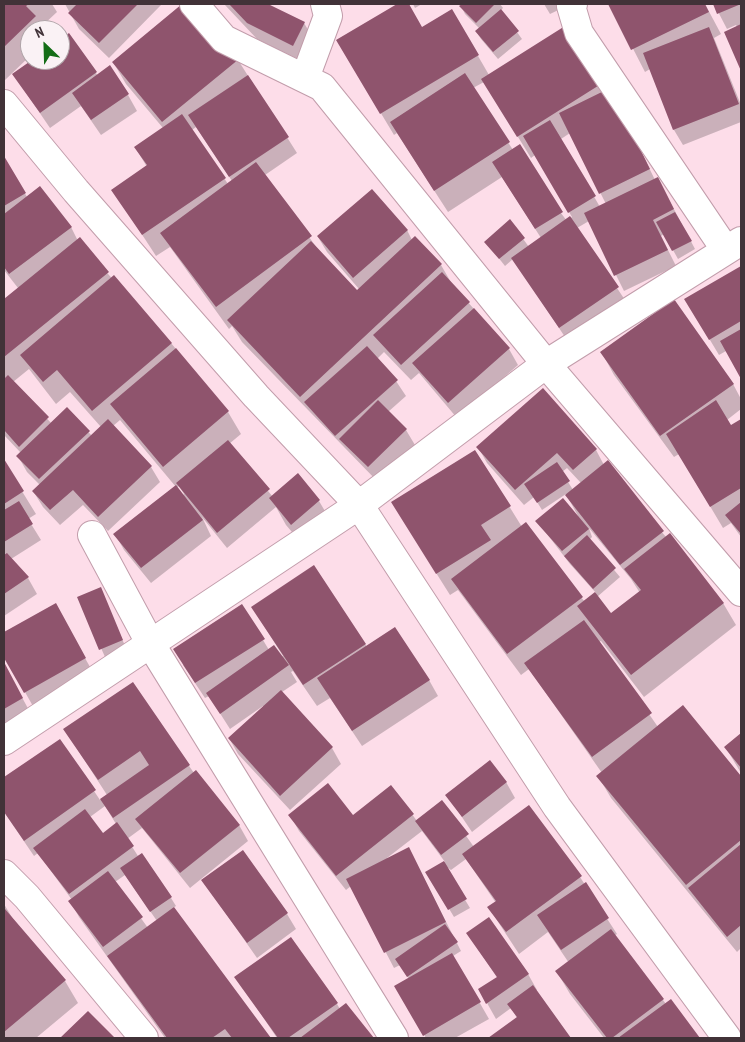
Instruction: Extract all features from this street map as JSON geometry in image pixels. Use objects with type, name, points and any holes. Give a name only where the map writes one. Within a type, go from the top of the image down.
[{"type":"street","points":[[194,4],[224,39],[322,87],[546,364],[741,592]]},
{"type":"street","points":[[305,78],[328,16],[325,4]]},
{"type":"street","points":[[4,741],[359,505],[546,364],[733,245],[579,33],[571,6],[573,4]]},
{"type":"street","points":[[4,104],[76,191],[256,396],[359,505],[557,807],[727,1038]]},
{"type":"street","points":[[92,535],[150,643],[394,1038]]},
{"type":"street","points":[[4,874],[34,904],[144,1038]]},
{"type":"building","points":[[4,4],[29,4],[26,6],[36,16],[32,20],[20,20],[20,32],[4,47]]},
{"type":"building","points":[[77,4],[138,4],[99,43],[68,13]]},
{"type":"building","points":[[182,4],[239,59],[162,122],[112,62]]},
{"type":"building","points":[[229,4],[268,4],[305,22],[293,46],[247,23]]},
{"type":"building","points":[[397,4],[409,4],[422,27],[452,9],[479,55],[380,114],[336,40]]},
{"type":"building","points":[[462,4],[495,4],[476,23],[459,6]]},
{"type":"building","points":[[608,4],[705,4],[709,12],[631,50]]},
{"type":"building","points":[[713,4],[741,4],[717,14]]},
{"type":"building","points":[[501,9],[519,31],[493,52],[475,31]]},
{"type":"building","points":[[741,24],[741,71],[724,32]]},
{"type":"building","points":[[565,26],[601,84],[517,137],[481,79]]},
{"type":"building","points":[[709,27],[739,104],[673,130],[643,53]]},
{"type":"building","points":[[70,34],[97,72],[40,113],[12,74],[20,68],[20,70],[70,70]]},
{"type":"building","points":[[110,65],[129,94],[91,120],[72,93]]},
{"type":"building","points":[[465,73],[510,142],[434,191],[390,122]]},
{"type":"building","points":[[248,75],[289,137],[229,177],[188,115]]},
{"type":"building","points":[[610,88],[650,169],[599,194],[559,113]]},
{"type":"building","points":[[182,114],[226,178],[142,235],[111,190],[147,165],[134,147]]},
{"type":"building","points":[[550,120],[596,196],[568,213],[523,136]]},
{"type":"building","points":[[520,144],[563,212],[535,229],[492,162]]},
{"type":"building","points":[[4,156],[26,193],[4,206]]},
{"type":"building","points":[[256,162],[312,236],[216,307],[160,233]]},
{"type":"building","points":[[658,177],[674,209],[653,220],[668,250],[614,276],[584,213]]},
{"type":"building","points":[[40,186],[72,227],[9,274],[4,267],[4,214]]},
{"type":"building","points":[[372,189],[408,230],[353,278],[317,236]]},
{"type":"building","points":[[675,212],[692,241],[672,251],[656,222]]},
{"type":"building","points":[[570,216],[619,287],[559,328],[511,258]]},
{"type":"building","points":[[510,219],[525,238],[499,259],[484,242]]},
{"type":"building","points":[[415,236],[442,264],[300,397],[227,320],[311,241],[357,290]]},
{"type":"building","points":[[80,237],[109,272],[4,357],[4,299]]},
{"type":"building","points":[[741,266],[741,321],[709,340],[684,299]]},
{"type":"building","points":[[442,272],[470,302],[401,365],[373,335]]},
{"type":"building","points":[[114,275],[172,343],[92,411],[57,370],[43,382],[20,355]]},
{"type":"building","points":[[674,299],[734,384],[660,436],[600,352]]},
{"type":"building","points":[[474,308],[510,348],[448,403],[412,363]]},
{"type":"building","points":[[741,329],[741,379],[720,341]]},
{"type":"building","points":[[367,346],[398,380],[335,436],[304,402]]},
{"type":"building","points":[[176,348],[229,411],[163,467],[110,404]]},
{"type":"building","points":[[8,375],[49,417],[19,447],[4,430],[4,379]]},
{"type":"building","points":[[543,388],[597,449],[573,470],[557,453],[515,490],[476,447]]},
{"type":"building","points":[[378,400],[407,429],[368,467],[339,439]]},
{"type":"building","points":[[716,400],[731,425],[741,419],[741,488],[710,507],[666,434]]},
{"type":"building","points":[[67,407],[90,431],[39,479],[16,456]]},
{"type":"building","points":[[108,419],[152,466],[98,517],[73,490],[50,510],[32,491]]},
{"type":"building","points":[[228,440],[270,489],[217,533],[176,483]]},
{"type":"building","points":[[475,450],[511,506],[481,525],[491,540],[436,574],[391,502]]},
{"type":"building","points":[[4,459],[24,491],[4,504]]},
{"type":"building","points":[[608,460],[664,531],[620,565],[565,495]]},
{"type":"building","points":[[557,462],[570,481],[537,503],[524,484]]},
{"type":"building","points":[[298,473],[320,500],[291,525],[269,498]]},
{"type":"building","points":[[176,485],[203,520],[141,568],[113,534]]},
{"type":"building","points":[[563,498],[589,529],[562,551],[535,521]]},
{"type":"building","points":[[19,501],[33,524],[4,542],[4,510]]},
{"type":"building","points":[[741,502],[741,534],[725,515]]},
{"type":"building","points":[[526,522],[583,597],[507,654],[451,579]]},
{"type":"building","points":[[670,533],[724,603],[631,675],[577,606],[595,592],[611,613],[641,590],[624,569]]},
{"type":"building","points":[[587,535],[616,568],[593,589],[564,556]]},
{"type":"building","points":[[7,553],[29,577],[4,594],[4,555]]},
{"type":"building","points":[[314,565],[366,644],[303,685],[251,607]]},
{"type":"building","points":[[101,587],[123,640],[99,650],[77,597]]},
{"type":"building","points":[[56,603],[86,658],[24,693],[4,658],[4,632]]},
{"type":"building","points":[[242,604],[265,639],[195,683],[173,649]]},
{"type":"building","points":[[584,620],[652,713],[592,757],[524,663]]},
{"type":"building","points":[[395,627],[430,680],[352,731],[317,678]]},
{"type":"building","points":[[274,645],[289,665],[220,714],[206,693]]},
{"type":"building","points":[[4,662],[23,698],[4,709]]},
{"type":"building","points":[[133,682],[190,765],[113,818],[100,799],[149,765],[140,751],[98,780],[63,729]]},
{"type":"building","points":[[281,690],[333,747],[280,796],[228,738]]},
{"type":"building","points":[[683,705],[741,776],[741,840],[686,885],[596,776]]},
{"type":"building","points":[[741,733],[741,768],[724,747]]},
{"type":"building","points":[[60,739],[96,790],[24,841],[4,812],[4,777]]},
{"type":"building","points":[[490,760],[507,782],[462,817],[445,795]]},
{"type":"building","points":[[196,770],[240,825],[180,873],[135,819]]},
{"type":"building","points":[[328,783],[353,815],[391,785],[414,814],[336,876],[288,815]]},
{"type":"building","points":[[442,800],[469,834],[441,855],[415,821]]},
{"type":"building","points":[[529,805],[582,876],[506,932],[487,907],[496,901],[462,854]]},
{"type":"building","points":[[85,809],[103,833],[117,822],[134,846],[69,894],[33,848]]},
{"type":"building","points":[[741,844],[741,925],[727,937],[688,888]]},
{"type":"building","points":[[409,847],[446,922],[384,953],[346,879]]},
{"type":"building","points":[[243,850],[288,913],[247,943],[201,880]]},
{"type":"building","points":[[142,853],[172,897],[150,912],[120,868]]},
{"type":"building","points":[[444,861],[467,899],[448,910],[425,872]]},
{"type":"building","points":[[108,871],[143,917],[103,947],[68,901]]},
{"type":"building","points":[[586,882],[609,918],[561,950],[537,915]]},
{"type":"building","points":[[174,907],[271,1038],[232,1038],[225,1029],[212,1038],[167,1038],[107,956]]},
{"type":"building","points":[[5,909],[66,980],[4,1032],[4,911]]},
{"type":"building","points":[[489,917],[529,974],[486,1004],[478,989],[497,977],[466,933]]},
{"type":"building","points":[[445,924],[458,942],[407,977],[395,959]]},
{"type":"building","points":[[611,929],[664,999],[612,1038],[607,1038],[555,971]]},
{"type":"building","points":[[291,937],[338,1003],[288,1038],[278,1038],[234,977]]},
{"type":"building","points":[[452,953],[481,1002],[423,1036],[394,986]]},
{"type":"building","points":[[533,985],[571,1038],[488,1038],[517,1017],[507,1004]]},
{"type":"building","points":[[671,999],[700,1038],[618,1038]]},
{"type":"building","points":[[346,1003],[374,1038],[300,1038]]},
{"type":"building","points":[[88,1011],[115,1038],[60,1038]]}]
